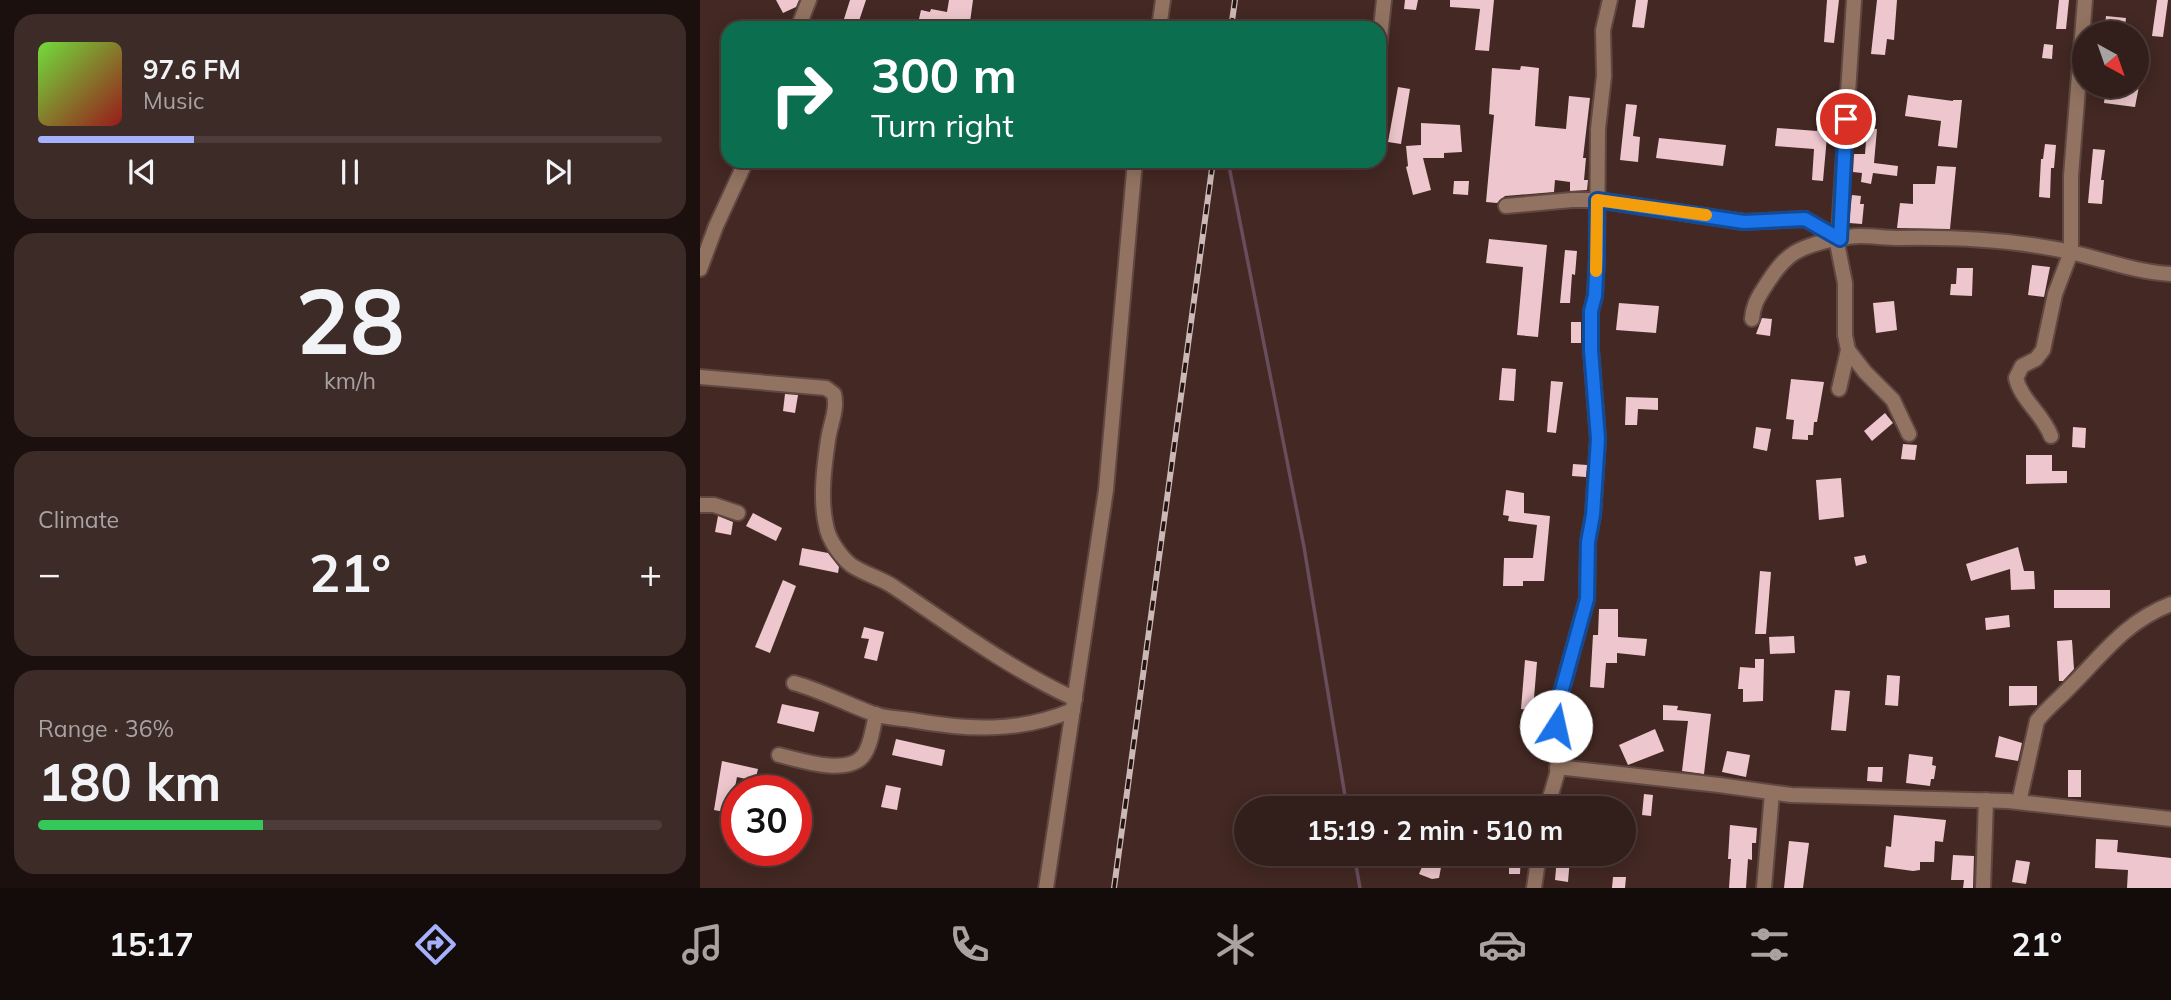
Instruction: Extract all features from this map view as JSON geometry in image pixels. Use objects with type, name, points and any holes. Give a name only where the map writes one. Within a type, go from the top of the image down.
[{"type":"street","points":[[801,21],[809,0]]},
{"type":"street","points":[[1160,21],[1163,0]]},
{"type":"street","points":[[1382,21],[1384,0]]},
{"type":"street","points":[[1550,796],[1559,751],[1556,726],[1558,704],[1587,599],[1588,542],[1593,515],[1598,439],[1591,350],[1591,311],[1595,296],[1597,257],[1598,129],[1604,76],[1602,41],[1610,0]]},
{"type":"street","points":[[1839,389],[1848,350],[1845,335],[1845,282],[1838,248],[1854,0]]},
{"type":"street","points":[[2051,436],[2046,423],[2018,388],[2016,377],[2022,366],[2036,359],[2043,350],[2054,294],[2071,252],[2071,176],[2085,0]]},
{"type":"street","points":[[700,269],[743,168]]},
{"type":"street","points":[[1046,888],[1106,490],[1134,168]]},
{"type":"street","points":[[1506,205],[1597,200],[1744,222],[1805,219],[1840,239]]},
{"type":"street","points":[[1752,319],[1753,306],[1786,257],[1811,245],[1855,234],[1876,238],[1949,237],[2029,245],[2171,274]]},
{"type":"street","points":[[1848,350],[1893,400],[1909,434]]},
{"type":"street","points":[[700,377],[826,388],[834,394],[836,402],[827,441],[823,512],[830,540],[850,564],[891,585],[1009,665],[1074,704]]},
{"type":"street","points":[[700,505],[714,505],[738,513]]},
{"type":"street","points":[[2019,802],[2037,721],[2044,711],[2107,646],[2149,614],[2171,604]]},
{"type":"street","points":[[794,683],[821,691],[876,715],[951,727],[996,728],[1048,720],[1074,704]]},
{"type":"street","points":[[779,755],[829,766],[853,763],[863,755],[876,715]]},
{"type":"street","points":[[1557,767],[1772,793],[2019,802],[2171,819]]},
{"type":"street","points":[[1764,888],[1772,793]]},
{"type":"street","points":[[1983,888],[1986,800]]},
{"type":"street","points":[[1534,888],[1537,866]]},
{"type":"building","points":[[776,0],[799,0],[796,7],[783,13]]},
{"type":"building","points":[[850,0],[866,0],[859,21],[844,19]]},
{"type":"building","points":[[949,0],[973,0],[970,21],[919,21],[921,10],[947,12]]},
{"type":"building","points":[[1405,0],[1418,0],[1416,10],[1404,9]]},
{"type":"building","points":[[1450,0],[1494,0],[1489,51],[1475,50],[1480,9],[1450,7]]},
{"type":"building","points":[[1636,0],[1648,0],[1644,28],[1632,27]]},
{"type":"building","points":[[1827,0],[1839,0],[1834,43],[1824,42]]},
{"type":"building","points":[[1877,0],[1897,0],[1894,40],[1887,39],[1885,55],[1871,54]]},
{"type":"building","points":[[2059,0],[2069,0],[2066,29],[2056,29]]},
{"type":"building","points":[[2157,0],[2168,0],[2163,37],[2152,36]]},
{"type":"building","points":[[2106,16],[2126,18],[2126,21],[2105,21]]},
{"type":"building","points":[[2044,44],[2053,45],[2052,59],[2042,58]]},
{"type":"building","points":[[1521,66],[1539,68],[1535,126],[1566,129],[1569,96],[1590,98],[1583,158],[1586,158],[1584,180],[1588,180],[1587,190],[1570,191],[1570,182],[1555,180],[1554,192],[1505,196],[1497,203],[1486,202],[1494,115],[1489,114],[1492,68],[1520,70]]},
{"type":"building","points":[[1398,87],[1410,89],[1401,144],[1388,142]]},
{"type":"building","points":[[1908,95],[1962,100],[1957,148],[1938,146],[1941,121],[1905,116]]},
{"type":"building","points":[[2105,98],[2137,98],[2135,107],[2104,103]]},
{"type":"building","points":[[1626,104],[1637,105],[1633,136],[1640,137],[1638,162],[1620,160]]},
{"type":"building","points":[[1421,123],[1460,125],[1462,152],[1444,153],[1444,158],[1423,158],[1431,190],[1413,195],[1406,167],[1406,146],[1421,145]]},
{"type":"building","points":[[1817,124],[1828,125],[1823,181],[1812,180],[1814,149],[1775,146],[1777,128],[1817,131]]},
{"type":"building","points":[[1867,128],[1877,129],[1874,163],[1898,166],[1897,176],[1873,173],[1871,184],[1861,182],[1862,173],[1853,172],[1854,154],[1865,154]]},
{"type":"building","points":[[1659,138],[1726,145],[1723,166],[1656,158]]},
{"type":"building","points":[[2045,144],[2056,145],[2054,168],[2051,168],[2050,198],[2039,197],[2041,159]]},
{"type":"building","points":[[2093,149],[2105,150],[2101,180],[2104,180],[2102,204],[2088,203]]},
{"type":"building","points":[[1937,166],[1956,167],[1950,229],[1897,228],[1900,203],[1913,204],[1913,184],[1935,184]]},
{"type":"building","points":[[1454,181],[1469,181],[1468,195],[1453,194]]},
{"type":"building","points":[[1852,195],[1861,196],[1860,204],[1864,204],[1862,224],[1849,223]]},
{"type":"building","points":[[1489,239],[1547,245],[1538,337],[1517,335],[1523,267],[1486,263]]},
{"type":"building","points":[[1565,250],[1577,251],[1575,275],[1572,274],[1570,303],[1560,303]]},
{"type":"building","points":[[2032,265],[2050,267],[2044,297],[2028,295]]},
{"type":"building","points":[[1957,268],[1973,268],[1972,296],[1950,295],[1951,284],[1956,284]]},
{"type":"building","points":[[1894,301],[1897,330],[1876,333],[1873,303]]},
{"type":"building","points":[[1619,303],[1659,306],[1656,333],[1616,330]]},
{"type":"building","points":[[1762,318],[1772,319],[1770,336],[1756,334]]},
{"type":"building","points":[[1571,322],[1581,322],[1581,343],[1571,343]]},
{"type":"building","points":[[1502,368],[1516,369],[1514,401],[1499,400]]},
{"type":"building","points":[[1791,379],[1824,382],[1817,422],[1814,422],[1813,435],[1808,435],[1808,440],[1792,439],[1794,420],[1786,419]]},
{"type":"building","points":[[1551,381],[1563,382],[1556,433],[1547,432]]},
{"type":"building","points":[[785,394],[798,395],[795,413],[783,411]]},
{"type":"building","points":[[1626,397],[1658,398],[1658,410],[1638,409],[1637,425],[1625,425]]},
{"type":"building","points":[[1885,413],[1893,423],[1872,441],[1864,431]]},
{"type":"building","points":[[1756,427],[1771,429],[1767,451],[1753,448]]},
{"type":"building","points":[[2073,427],[2086,428],[2085,448],[2072,447]]},
{"type":"building","points":[[1903,444],[1917,445],[1915,460],[1901,459]]},
{"type":"building","points":[[2026,455],[2052,455],[2052,471],[2067,471],[2067,483],[2026,484]]},
{"type":"building","points":[[1573,464],[1587,465],[1586,477],[1572,476]]},
{"type":"building","points":[[1841,478],[1844,517],[1819,520],[1816,480]]},
{"type":"building","points":[[1506,490],[1524,493],[1524,513],[1550,516],[1544,581],[1523,581],[1523,586],[1503,586],[1504,558],[1533,558],[1537,525],[1508,521],[1509,516],[1503,515]]},
{"type":"building","points":[[753,513],[782,528],[776,541],[746,526]]},
{"type":"building","points":[[718,516],[733,522],[731,535],[715,532]]},
{"type":"building","points":[[2018,547],[2024,571],[2034,571],[2035,589],[2011,590],[2010,569],[1971,581],[1966,564]]},
{"type":"building","points":[[802,548],[828,553],[839,567],[838,573],[799,565]]},
{"type":"building","points":[[1865,555],[1867,563],[1856,566],[1854,557]]},
{"type":"building","points":[[1760,571],[1771,572],[1766,634],[1755,634]]},
{"type":"building","points":[[783,580],[796,586],[770,653],[755,647]]},
{"type":"building","points":[[2054,590],[2110,590],[2110,608],[2054,608]]},
{"type":"building","points":[[1599,609],[1618,609],[1618,637],[1647,639],[1645,656],[1617,653],[1617,663],[1606,663],[1604,688],[1590,687],[1593,635],[1598,635]]},
{"type":"building","points":[[2009,615],[2010,627],[1986,630],[1985,618]]},
{"type":"building","points":[[864,627],[884,632],[877,661],[864,658],[869,639],[861,638]]},
{"type":"building","points":[[1794,636],[1795,653],[1770,654],[1769,637]]},
{"type":"building","points":[[2072,640],[2074,669],[2063,681],[2059,681],[2057,641]]},
{"type":"building","points":[[1755,659],[1764,659],[1763,701],[1743,702],[1743,689],[1738,689],[1740,667],[1755,668]]},
{"type":"building","points":[[1525,660],[1537,662],[1533,710],[1521,709]]},
{"type":"building","points":[[1887,675],[1900,676],[1898,706],[1885,705]]},
{"type":"building","points":[[2009,686],[2037,686],[2037,705],[2009,706]]},
{"type":"building","points":[[1835,690],[1850,691],[1846,731],[1831,730]]},
{"type":"building","points":[[782,704],[819,712],[814,732],[777,723]]},
{"type":"building","points":[[1663,705],[1678,706],[1677,710],[1711,714],[1704,774],[1682,771],[1688,721],[1663,720]]},
{"type":"building","points":[[1655,729],[1664,751],[1628,765],[1619,745]]},
{"type":"building","points":[[1999,736],[2022,743],[2018,761],[1995,757]]},
{"type":"building","points":[[896,739],[945,750],[942,766],[892,755]]},
{"type":"building","points":[[1727,751],[1750,755],[1746,777],[1722,772]]},
{"type":"building","points":[[1909,754],[1933,757],[1932,765],[1936,766],[1930,786],[1906,783]]},
{"type":"building","points":[[722,761],[758,769],[756,775],[721,775],[721,811],[714,810]]},
{"type":"building","points":[[1868,767],[1883,767],[1882,782],[1867,781]]},
{"type":"building","points":[[2068,770],[2081,770],[2081,797],[2068,797]]},
{"type":"building","points":[[886,785],[901,788],[897,810],[881,807]]},
{"type":"building","points":[[1644,794],[1653,795],[1651,816],[1642,815]]},
{"type":"building","points":[[1894,815],[1946,820],[1943,842],[1935,841],[1934,862],[1920,862],[1920,870],[1913,871],[1884,867],[1886,846],[1891,847]]},
{"type":"building","points":[[1730,825],[1757,828],[1756,843],[1752,843],[1752,860],[1748,859],[1746,888],[1729,888]]},
{"type":"building","points":[[2096,839],[2118,840],[2117,852],[2171,858],[2171,888],[2127,888],[2128,870],[2095,868]]},
{"type":"building","points":[[1789,841],[1809,843],[1803,888],[1784,888]]},
{"type":"building","points":[[1953,855],[1974,856],[1973,888],[1963,888],[1964,880],[1951,880]]},
{"type":"building","points":[[2016,860],[2030,862],[2026,884],[2012,882]]},
{"type":"building","points":[[1422,866],[1441,866],[1439,878],[1432,879],[1419,874]]},
{"type":"building","points":[[1509,866],[1520,866],[1520,874],[1509,874]]},
{"type":"building","points":[[1556,866],[1569,866],[1568,882],[1555,880]]},
{"type":"building","points":[[1613,877],[1626,877],[1625,888],[1612,888]]},
{"type":"waterway","points":[[1229,168],[1304,547],[1345,796]]},
{"type":"waterway","points":[[1356,866],[1360,888]]},
{"type":"railway","points":[[1232,21],[1235,0]]},
{"type":"railway","points":[[1114,888],[1212,168]]},
{"type":"slow traffic","points":[[1596,271],[1597,200],[1706,215]]},
{"type":"route","points":[[1556,726],[1558,704],[1587,599],[1588,542],[1593,515],[1598,439],[1591,350],[1591,311],[1595,296],[1597,257],[1597,200],[1744,222],[1805,219],[1840,239],[1846,119]]}]
